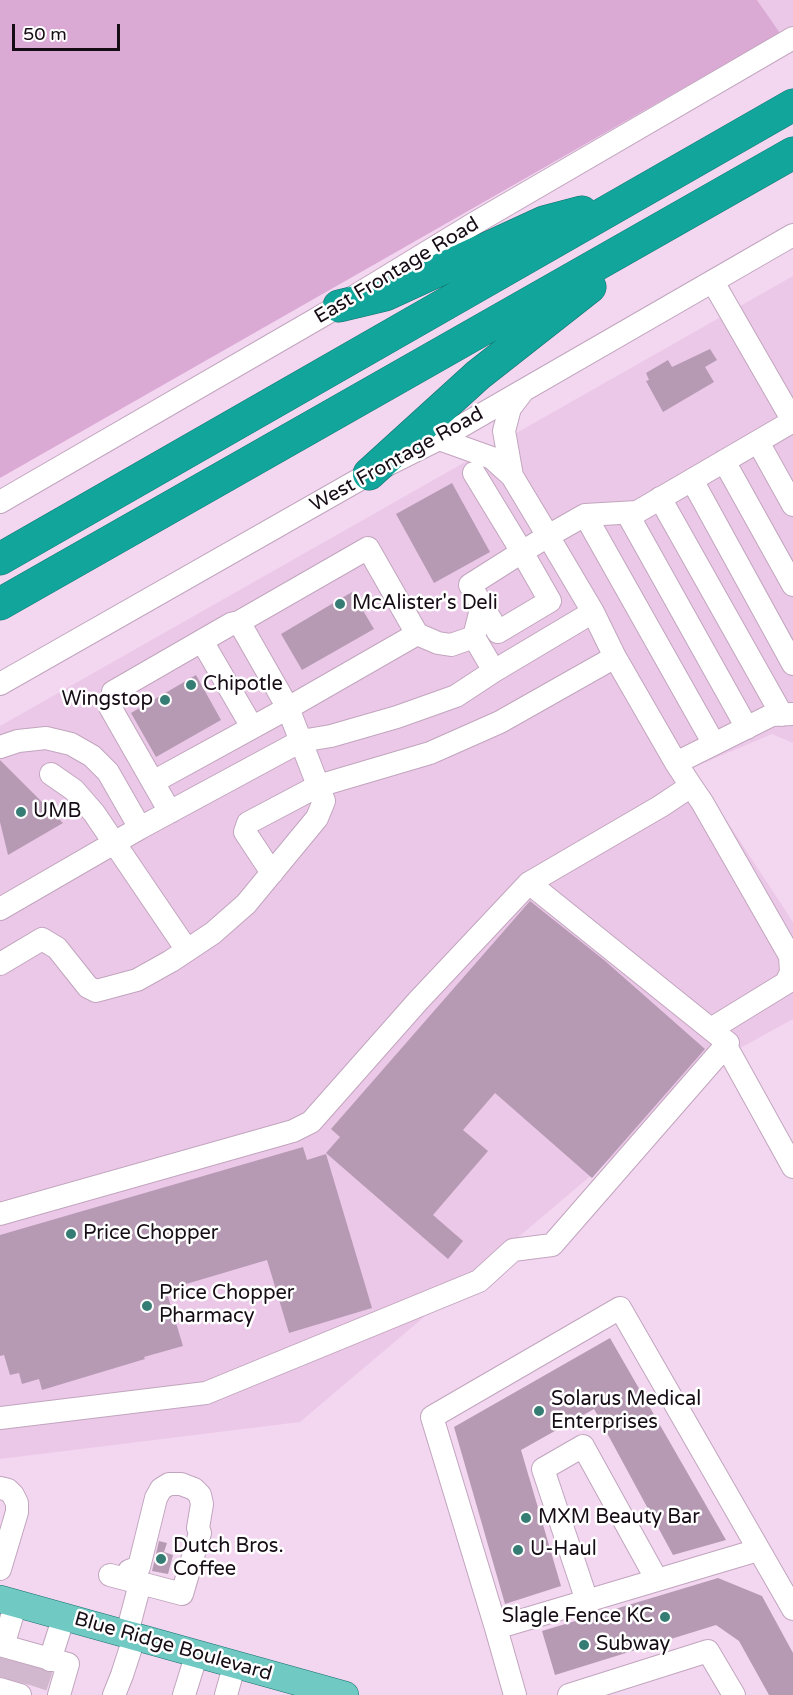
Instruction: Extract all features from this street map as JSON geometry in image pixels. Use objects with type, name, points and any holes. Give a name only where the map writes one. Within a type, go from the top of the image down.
[{"type":"highway","points":[[0,560],[793,105]]},
{"type":"highway","points":[[0,604],[793,153]]},
{"type":"highway","points":[[339,306],[385,295],[544,222],[621,203]]},
{"type":"highway","points":[[369,474],[478,375],[662,228]]},
{"type":"main road","name":"Blue Ridge Boulevard","points":[[8,1601],[235,1663],[291,1688],[345,1695]]},
{"type":"street","name":"East Frontage Road","points":[[0,502],[339,306],[475,223],[793,38]]},
{"type":"street","name":"West Frontage Road","points":[[0,684],[369,474],[439,439],[793,235]]},
{"type":"street","points":[[474,472],[522,552],[550,602],[498,632],[471,585],[522,552],[548,536],[585,515],[637,512],[793,421],[713,282]]},
{"type":"street","points":[[512,476],[504,431],[510,408],[525,388]]},
{"type":"street","points":[[439,439],[492,458],[512,476],[593,612],[615,657],[676,763],[702,802],[790,956],[791,972],[786,983],[711,1029]]},
{"type":"street","points":[[758,442],[793,505]]},
{"type":"street","points":[[724,461],[793,585]]},
{"type":"street","points":[[692,480],[793,664]]},
{"type":"street","points":[[660,498],[788,715]]},
{"type":"street","points":[[627,513],[747,728]]},
{"type":"street","points":[[585,515],[714,744]]},
{"type":"street","points":[[170,812],[110,707],[112,692],[368,548],[417,634],[438,643],[450,645],[474,637]]},
{"type":"street","points":[[482,605],[474,637],[494,671]]},
{"type":"street","points":[[0,909],[140,828],[302,741],[332,736],[397,717],[456,696],[593,612]]},
{"type":"street","points":[[0,964],[42,939],[57,948],[88,987],[96,991],[137,980],[213,933],[246,904],[316,818],[324,801],[302,741],[288,708],[239,622]]},
{"type":"street","points":[[153,782],[417,634]]},
{"type":"street","points":[[202,641],[252,727]]},
{"type":"street","points":[[272,873],[246,832],[248,823],[318,786],[430,753],[500,722],[615,657]]},
{"type":"street","points":[[676,763],[772,715],[788,715]]},
{"type":"street","points":[[0,747],[18,741],[46,738],[71,744],[92,756],[108,772],[140,828]]},
{"type":"street","points":[[51,774],[74,790],[94,813],[187,951]]},
{"type":"street","points":[[0,1214],[293,1131],[311,1122],[418,1001],[528,883],[661,806],[691,786]]},
{"type":"street","points":[[528,883],[728,1043],[726,1046],[793,1167]]},
{"type":"street","points":[[0,1418],[206,1393],[479,1281],[513,1250],[552,1245],[726,1046]]},
{"type":"street","points":[[519,1694],[496,1628],[432,1417],[620,1308],[793,1610]]},
{"type":"street","points":[[587,1601],[543,1469],[584,1446],[657,1580]]},
{"type":"street","points":[[122,1693],[131,1634],[127,1578],[139,1536],[148,1486],[159,1473],[166,1471],[206,1482],[215,1496],[209,1525],[200,1533],[191,1597],[127,1578]]},
{"type":"street","points":[[0,1488],[8,1490],[17,1503],[17,1512],[2,1559]]},
{"type":"street","points":[[496,1628],[758,1550]]},
{"type":"street","points":[[8,1601],[19,1670]]},
{"type":"street","points":[[19,1670],[64,1616]]},
{"type":"street","points":[[569,1695],[708,1652],[734,1695]]},
{"type":"street","points":[[184,1695],[197,1653]]},
{"type":"street","points":[[226,1695],[235,1663]]},
{"type":"street","points":[[19,1670],[68,1664],[59,1695]]},
{"type":"shaded area","points":[[0,0],[757,0],[780,33],[0,478]]},
{"type":"shaded area","points":[[757,0],[793,0],[793,25],[780,33]]},
{"type":"shaded area","points":[[793,276],[793,743],[772,734],[692,768],[793,922],[793,1019],[724,1057],[705,1079],[300,1422],[0,1459],[0,726]]},
{"type":"building","points":[[710,349],[717,360],[705,367],[714,382],[663,412],[646,381],[649,380],[646,373],[668,360],[672,367]]},
{"type":"building","points":[[452,483],[490,552],[434,583],[396,514]]},
{"type":"building","points":[[352,592],[374,629],[302,670],[281,634]]},
{"type":"building","points":[[196,675],[221,720],[156,757],[131,713]]},
{"type":"building","points":[[0,760],[63,823],[8,855],[0,822]]},
{"type":"building","points":[[530,901],[604,960],[705,1049],[592,1178],[495,1093],[463,1130],[488,1151],[433,1215],[463,1241],[448,1259],[326,1153],[340,1137],[331,1129]]},
{"type":"building","points":[[303,1147],[307,1160],[326,1154],[372,1308],[289,1333],[267,1260],[166,1290],[183,1346],[42,1390],[39,1379],[22,1384],[19,1373],[10,1375],[4,1355],[0,1356],[0,1235]]},
{"type":"building","points":[[610,1338],[726,1540],[673,1555],[594,1409],[521,1450],[561,1586],[505,1604],[454,1427]]},
{"type":"building","name":"Dutch Bros. Coffee","points":[[159,1541],[167,1543],[164,1552],[173,1555],[168,1574],[152,1571]]},
{"type":"building","points":[[718,1578],[762,1596],[793,1653],[793,1695],[769,1695],[739,1641],[716,1625],[555,1675],[542,1631]]},
{"type":"tunnel","points":[[1,1677],[6,1659]]},
{"type":"tunnel","points":[[18,1682],[23,1662]]},
{"type":"tunnel","points":[[36,1687],[42,1669]]},
{"type":"place","name":"McAlister's Deli","points":[[340,604]]},
{"type":"place","name":"Chipotle","points":[[191,685]]},
{"type":"place","name":"Wingstop","points":[[165,700]]},
{"type":"place","name":"UMB","points":[[21,812]]},
{"type":"place","name":"Price Chopper","points":[[71,1234]]},
{"type":"place","name":"Price Chopper Pharmacy","points":[[147,1306]]},
{"type":"place","name":"Solarus Medical Enterprises","points":[[539,1411]]},
{"type":"place","name":"MXM Beauty Bar","points":[[526,1518]]},
{"type":"place","name":"U-Haul","points":[[518,1550]]},
{"type":"place","name":"Dutch Bros. Coffee","points":[[161,1559]]},
{"type":"place","name":"Slagle Fence KC","points":[[665,1617]]},
{"type":"place","name":"Subway","points":[[584,1645]]}]
